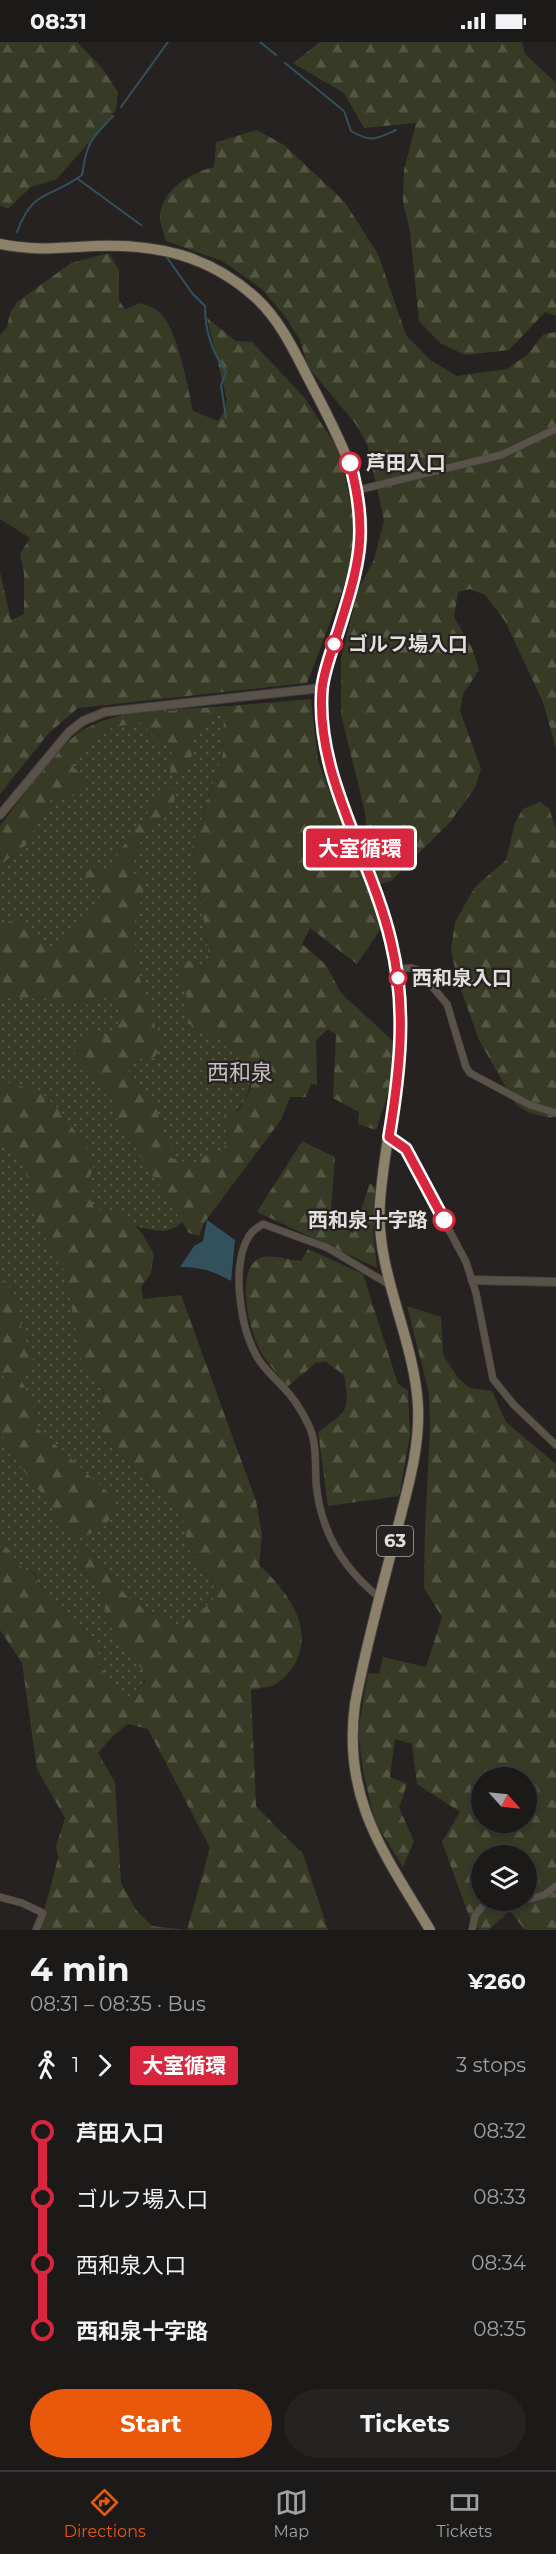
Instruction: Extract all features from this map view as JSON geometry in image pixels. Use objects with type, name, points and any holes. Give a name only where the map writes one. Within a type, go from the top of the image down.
[{"type":"main road","name":"63","points":[[0,244],[31,250],[128,246],[164,249],[195,259],[229,277],[274,317],[285,334],[342,443],[358,490],[362,531],[361,547],[354,581],[322,688],[325,744],[391,940],[397,969],[402,1048],[380,1204],[382,1246],[390,1285],[411,1359],[418,1405],[418,1423],[413,1466],[355,1704],[352,1725],[355,1775],[362,1805],[373,1832],[430,1930]]},
{"type":"street","points":[[358,490],[501,455],[556,429]]},
{"type":"street","points":[[0,815],[69,732],[82,722],[105,712],[322,688]]},
{"type":"street","points":[[397,969],[418,970],[447,1004],[466,1067],[475,1078],[530,1105],[556,1113]]},
{"type":"street","points":[[389,1137],[406,1149],[466,1262],[493,1379],[514,1405],[556,1445]]},
{"type":"street","points":[[380,1598],[363,1584],[336,1552],[325,1524],[316,1485],[314,1443],[309,1425],[285,1389],[262,1366],[250,1342],[244,1324],[241,1300],[241,1258],[250,1233],[263,1224],[328,1248],[390,1285]]},
{"type":"street","points":[[472,1280],[556,1282]]},
{"type":"street","points":[[537,1897],[544,1895],[556,1886]]},
{"type":"street","points":[[0,1897],[22,1903],[43,1913],[36,1930]]},
{"type":"street","points":[[471,1930],[479,1911]]},
{"type":"green space","points":[[0,42],[77,42],[102,68],[118,92],[116,109],[110,118],[57,179],[31,187],[8,209],[0,205]]},
{"type":"green space","points":[[320,42],[522,42],[525,54],[556,83],[556,316],[545,312],[509,350],[465,355],[440,343],[419,321],[410,232],[403,202],[404,170],[416,123],[364,128],[344,93],[293,63]]},
{"type":"green space","points":[[257,130],[284,145],[344,201],[378,254],[406,335],[430,360],[457,376],[507,369],[528,354],[544,334],[556,332],[556,749],[543,702],[505,621],[485,595],[470,589],[458,592],[454,617],[472,648],[479,670],[463,694],[460,711],[481,769],[475,788],[450,822],[391,881],[372,886],[365,812],[341,715],[341,659],[358,590],[374,560],[384,520],[367,444],[355,423],[308,367],[300,340],[284,315],[262,289],[222,261],[166,241],[160,220],[163,205],[173,189],[196,173],[214,167],[216,142]]},
{"type":"green space","points":[[109,253],[119,270],[119,301],[125,309],[141,303],[158,311],[168,323],[182,361],[193,411],[218,421],[227,400],[207,318],[236,341],[252,342],[304,397],[340,452],[355,525],[351,568],[307,683],[78,708],[48,734],[0,794],[0,572],[11,620],[24,614],[24,573],[20,554],[30,538],[0,519],[0,335],[7,327],[10,313],[17,302],[71,263]]},
{"type":"green space","points":[[311,699],[318,761],[382,927],[357,964],[310,928],[302,944],[326,965],[341,993],[395,1043],[392,1076],[376,1130],[358,1124],[359,1112],[333,1098],[336,1034],[328,1029],[316,1040],[317,1085],[311,1084],[306,1097],[290,1097],[281,1120],[204,1223],[199,1236],[189,1233],[109,1106],[114,1098],[72,1050],[93,1032],[104,1037],[119,1025],[115,1017],[123,1002],[103,994],[98,1001],[83,1006],[52,999],[0,998],[0,929],[8,922],[16,920],[50,950],[71,933],[89,911],[98,910],[100,891],[96,884],[82,882],[91,866],[99,868],[104,873],[155,802],[175,785],[178,788],[172,808],[139,844],[131,872],[146,881],[134,928],[137,970],[162,1048],[152,1059],[132,1059],[127,1069],[157,1103],[161,1134],[172,1148],[169,1157],[193,1165],[209,1153],[221,1151],[230,1140],[223,1120],[226,1110],[232,1108],[238,1111],[248,1096],[251,1086],[250,1076],[247,1066],[233,1049],[213,1036],[194,1030],[183,1013],[189,1004],[182,981],[180,963],[190,961],[200,970],[210,962],[192,847],[223,753],[224,716],[210,715],[210,725],[194,732],[189,763],[175,776],[170,773],[172,744],[161,744],[140,722],[106,730],[93,739],[73,767],[82,775],[85,789],[74,796],[52,798],[26,845],[0,865],[0,826],[61,748],[78,733],[102,721],[134,714]]},
{"type":"green space","points":[[226,706],[223,753],[192,847],[210,962],[200,971],[182,981],[190,1004],[194,1030],[211,1035],[238,1053],[246,1066],[250,1080],[248,1094],[239,1108],[223,1120],[230,1140],[182,1222],[165,1230],[135,1226],[81,1359],[104,1391],[98,1424],[109,1444],[164,1496],[185,1523],[188,1548],[214,1584],[213,1601],[180,1626],[131,1601],[87,1548],[78,1564],[100,1588],[107,1617],[146,1674],[146,1680],[126,1700],[94,1658],[93,1641],[43,1592],[34,1572],[22,1569],[0,1538],[0,826],[36,777],[66,743],[92,725],[128,714],[148,711]]},
{"type":"green space","points":[[540,802],[549,808],[556,829],[556,1115],[552,1118],[530,1113],[516,1105],[479,1040],[457,979],[451,949],[455,922],[475,887],[506,860],[515,823],[523,809]]},
{"type":"green space","points":[[0,1080],[42,1093],[61,1111],[95,1160],[89,1190],[94,1207],[128,1217],[143,1235],[154,1254],[151,1273],[141,1287],[143,1299],[181,1295],[256,1501],[262,1535],[259,1565],[278,1584],[293,1606],[301,1631],[298,1657],[289,1673],[274,1685],[251,1690],[256,1806],[303,1854],[328,1930],[187,1930],[39,1930],[58,1858],[56,1846],[65,1818],[37,1769],[22,1663],[0,1630],[0,1538],[22,1568],[33,1572],[43,1592],[93,1641],[99,1652],[94,1658],[126,1699],[146,1681],[146,1674],[116,1639],[107,1617],[100,1588],[78,1564],[77,1550],[83,1546],[87,1548],[131,1601],[180,1626],[213,1601],[214,1584],[188,1548],[184,1523],[164,1496],[109,1444],[98,1424],[104,1391],[81,1359],[65,1272],[36,1223],[25,1165],[0,1136]],"holes":[[[128,1724],[148,1729],[210,1848],[187,1930],[152,1926],[137,1911],[121,1883],[115,1782],[98,1753]]]},
{"type":"green space","points":[[302,1141],[335,1157],[330,1222],[353,1233],[370,1183],[376,1188],[373,1230],[377,1268],[257,1212]]},
{"type":"green space","points":[[308,1249],[363,1274],[398,1384],[408,1390],[410,1435],[399,1496],[328,1506],[318,1432],[336,1419],[344,1409],[347,1396],[344,1375],[326,1362],[316,1363],[287,1387],[257,1345],[246,1301],[248,1273],[254,1263],[263,1257],[301,1261]]},
{"type":"green space","points":[[0,1277],[14,1295],[24,1336],[34,1355],[30,1368],[19,1375],[40,1419],[37,1428],[114,1498],[114,1513],[103,1528],[80,1538],[71,1536],[58,1525],[55,1510],[13,1457],[0,1431],[0,1385],[4,1378],[0,1370]]},
{"type":"green space","points":[[407,1306],[441,1317],[443,1355],[459,1379],[470,1388],[492,1391],[506,1422],[556,1464],[556,1930],[525,1930],[510,1911],[488,1930],[479,1930],[469,1916],[442,1842],[460,1812],[417,1784],[412,1744],[395,1739],[390,1777],[407,1784],[399,1808],[414,1841],[403,1867],[375,1822],[363,1771],[358,1731],[368,1673],[379,1674],[383,1657],[426,1667],[442,1617],[424,1588],[430,1429],[429,1393]]},
{"type":"water","points":[[207,1220],[235,1240],[231,1281],[207,1270],[180,1267],[194,1246],[203,1241]]},
{"type":"waterway","points":[[121,107],[168,42]]},
{"type":"waterway","points":[[260,42],[276,55]]},
{"type":"waterway","points":[[285,63],[344,111],[351,131],[364,137],[374,138],[396,130]]},
{"type":"waterway","points":[[17,232],[29,208],[36,201],[82,175],[91,142],[113,116]]},
{"type":"waterway","points":[[78,179],[141,225]]},
{"type":"waterway","points":[[166,256],[192,293],[205,306],[210,341],[226,372],[221,385],[226,418]]},
{"type":"bus line","name":"大室循環","points":[[350,463],[358,490],[362,531],[361,547],[354,581],[322,688],[323,728],[330,764],[391,940],[397,969],[402,1048],[389,1137],[398,1141],[406,1149],[444,1220]]},
{"type":"place","name":"芦田入口","points":[[350,463]]},
{"type":"place","name":"ゴルフ場入口","points":[[334,644]]},
{"type":"place","name":"西和泉入口","points":[[398,978]]},
{"type":"place","name":"西和泉十字路","points":[[444,1220]]},
{"type":"district","name":"西和泉","points":[[240,1072]]}]
